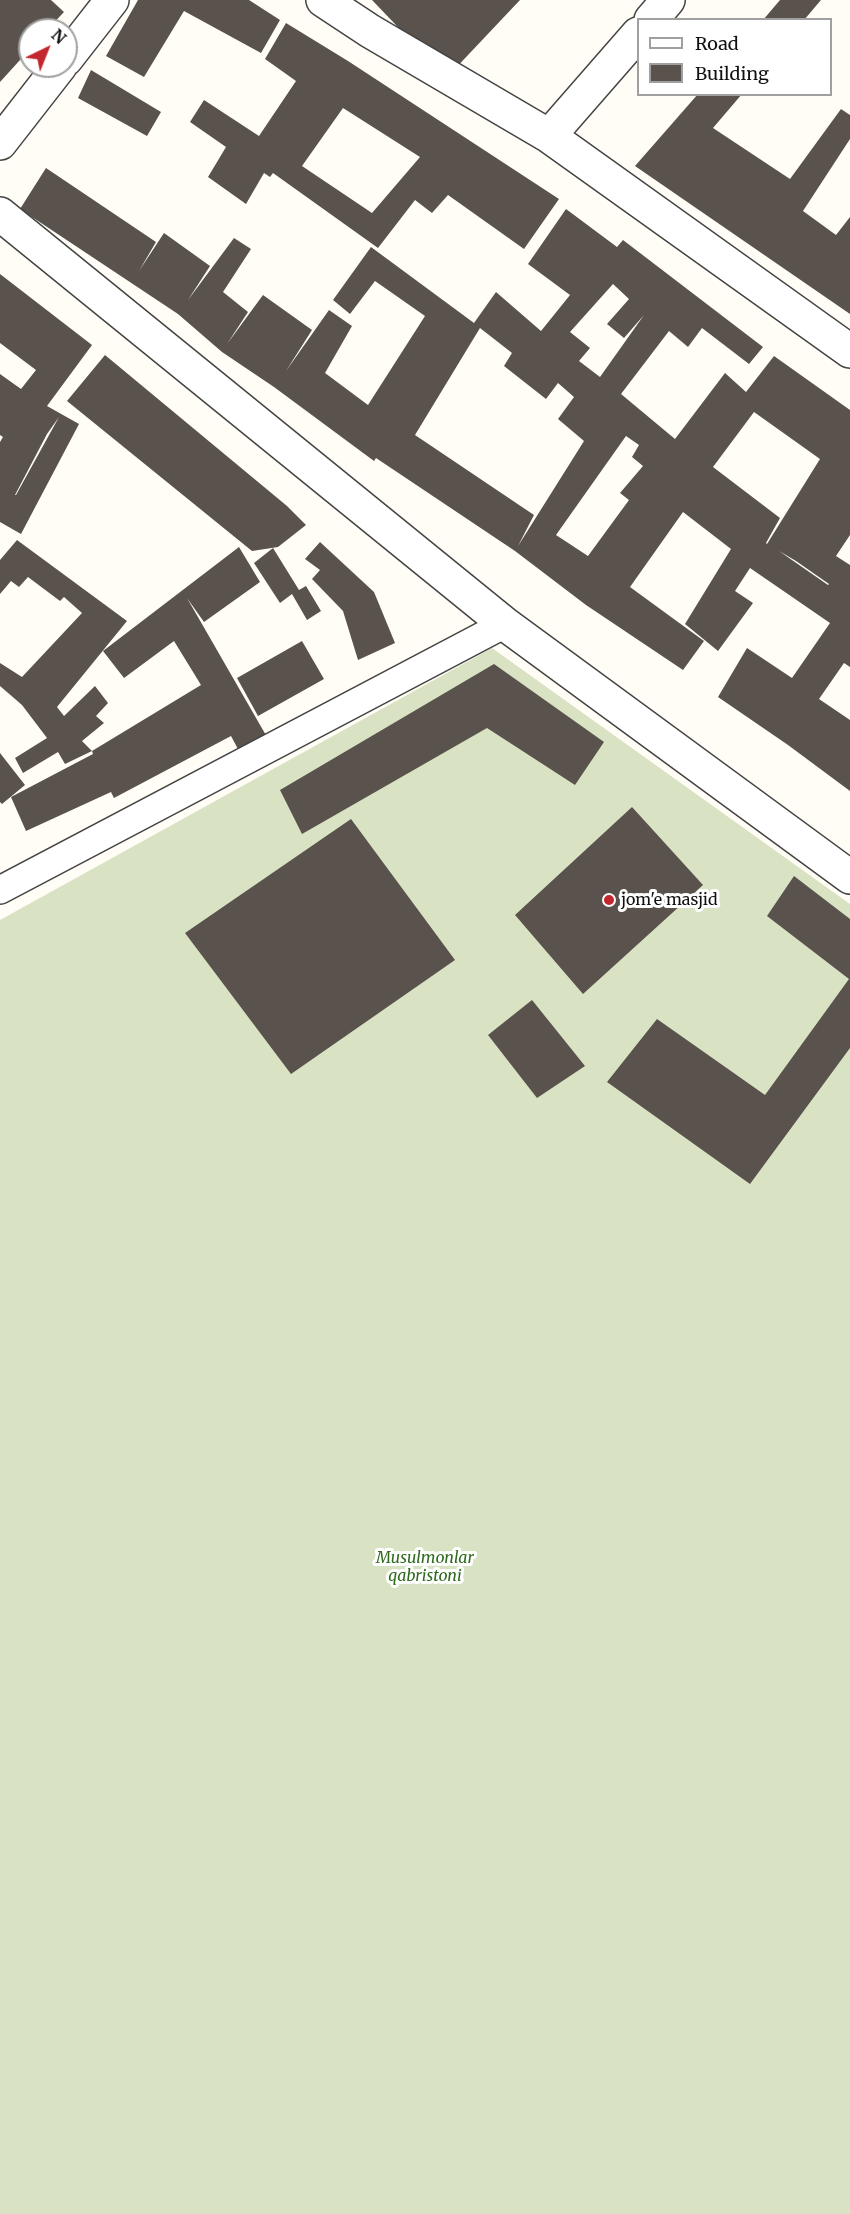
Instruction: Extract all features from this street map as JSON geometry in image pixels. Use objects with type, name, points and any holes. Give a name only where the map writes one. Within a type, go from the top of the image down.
[{"type":"street","points":[[78,43],[112,0]]},
{"type":"street","points":[[323,0],[370,31],[549,136],[850,351]]},
{"type":"street","points":[[653,18],[668,0]]},
{"type":"street","points":[[549,136],[637,36]]},
{"type":"street","points":[[0,143],[51,78]]},
{"type":"street","points":[[0,214],[505,624],[850,877]]},
{"type":"street","points":[[0,890],[505,624]]},
{"type":"green space","name":"Musulmonlar qabristoni","points":[[492,648],[850,904],[850,2214],[0,2214],[0,920]]},
{"type":"building","points":[[0,0],[51,0],[64,12],[58,18],[18,18],[18,62],[0,82]]},
{"type":"building","points":[[138,0],[249,0],[280,20],[261,53],[184,11],[144,77],[106,56]]},
{"type":"building","points":[[372,0],[520,0],[451,73],[439,70]]},
{"type":"building","points":[[780,0],[821,0],[806,18],[765,18]]},
{"type":"building","points":[[286,23],[559,199],[524,249],[448,195],[432,213],[415,200],[378,248],[273,173],[270,177],[264,173],[246,204],[208,177],[226,147],[190,122],[204,100],[259,136],[296,81],[265,59]],"holes":[[[343,108],[420,157],[372,213],[302,166]]]},
{"type":"building","points":[[91,70],[161,112],[147,136],[78,98]]},
{"type":"building","points":[[696,96],[740,96],[713,128],[790,179],[841,109],[850,115],[850,139],[803,211],[836,235],[850,217],[850,314],[635,166]]},
{"type":"building","points":[[46,168],[156,242],[139,271],[164,233],[210,266],[188,300],[234,238],[251,249],[223,292],[248,312],[227,344],[263,295],[312,330],[286,371],[329,310],[352,326],[325,373],[368,405],[425,316],[375,281],[350,314],[333,300],[371,247],[474,323],[496,292],[541,331],[570,295],[528,264],[566,209],[617,247],[623,240],[763,347],[749,364],[702,328],[688,347],[669,331],[621,394],[675,439],[725,373],[746,392],[774,356],[850,410],[850,535],[836,556],[850,565],[850,667],[844,663],[819,699],[850,720],[850,791],[718,697],[747,648],[792,678],[830,623],[750,568],[735,591],[753,603],[718,651],[685,624],[731,549],[683,512],[630,587],[704,641],[683,670],[586,605],[515,551],[376,458],[374,461],[274,387],[222,352],[178,314],[20,209]],"holes":[[[613,284],[629,299],[607,324],[624,338],[644,315],[600,377],[579,361],[590,348],[570,332]],[[480,328],[512,353],[504,366],[546,399],[558,383],[574,397],[558,419],[584,441],[518,546],[534,515],[415,435]],[[754,412],[820,459],[767,544],[780,518],[713,467]],[[626,436],[639,445],[632,457],[643,466],[620,493],[629,500],[588,556],[556,535]],[[779,551],[796,561],[828,585]]]},
{"type":"building","points":[[0,274],[92,345],[47,406],[79,424],[21,534],[0,522],[0,442],[3,437],[0,435],[0,374],[21,389],[36,370],[0,343]],"holes":[[[59,417],[16,495],[47,434]]]},
{"type":"building","points":[[105,355],[287,506],[306,525],[278,547],[252,551],[67,401]]},
{"type":"building","points":[[17,540],[127,621],[57,707],[64,716],[95,686],[108,703],[96,716],[104,723],[82,741],[92,751],[65,764],[58,752],[23,773],[15,758],[47,738],[22,705],[0,686],[0,663],[22,677],[82,613],[64,597],[60,601],[28,577],[19,587],[11,581],[0,594],[0,560]]},
{"type":"building","points":[[320,542],[374,592],[395,643],[358,660],[343,611],[312,579],[320,570],[305,559]]},
{"type":"building","points":[[239,547],[260,582],[204,622],[187,598],[267,737],[239,751],[231,736],[114,798],[111,792],[26,831],[11,797],[93,754],[92,751],[201,685],[174,641],[124,678],[103,651]]},
{"type":"building","points":[[273,548],[299,590],[306,586],[321,611],[307,620],[292,594],[280,603],[254,563]]},
{"type":"building","points":[[302,641],[324,679],[258,716],[237,678]]},
{"type":"building","points":[[494,664],[604,742],[575,785],[487,728],[302,834],[280,790]]},
{"type":"building","points":[[0,753],[25,785],[2,804],[0,802]]},
{"type":"building","name":"jom'e masjid","points":[[632,807],[703,885],[583,994],[515,915]]},
{"type":"building","points":[[351,819],[455,960],[291,1074],[185,933]]},
{"type":"building","points":[[794,876],[850,919],[850,1048],[750,1184],[607,1082],[657,1019],[765,1095],[849,979],[767,916]]},
{"type":"building","points":[[532,1000],[585,1066],[537,1098],[488,1035]]},
{"type":"place","name":"jom'e masjid","points":[[609,900]]}]
